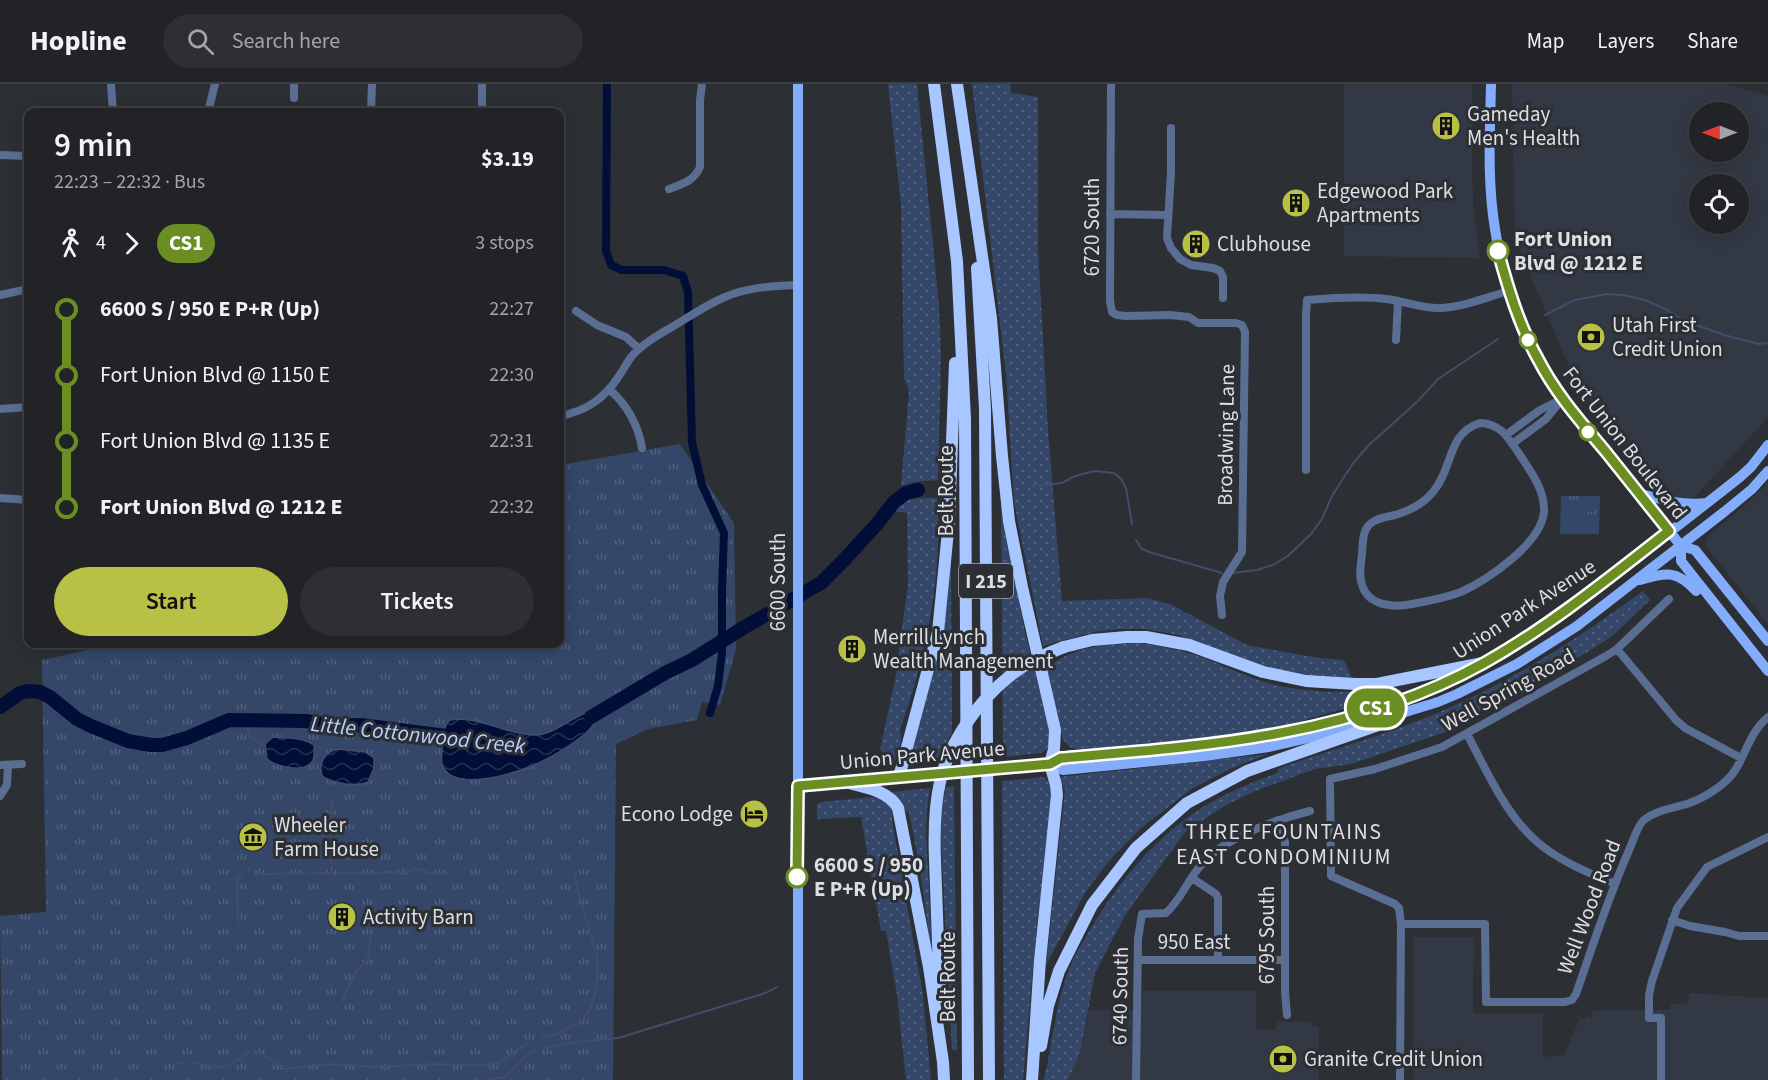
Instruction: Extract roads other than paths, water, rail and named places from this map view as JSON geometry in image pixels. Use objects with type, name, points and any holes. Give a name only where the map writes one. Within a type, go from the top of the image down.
[{"type":"highway","name":"Belt Route","points":[[934,84],[957,261],[965,431],[968,1080]]},
{"type":"highway","name":"Belt Route","points":[[956,84],[976,253],[985,410],[989,1080]]},
{"type":"highway","points":[[956,84],[992,318],[1009,520],[1055,730],[1050,764],[1057,795],[1040,960],[1034,1080]]},
{"type":"highway","points":[[899,777],[938,632],[949,521],[958,290]]},
{"type":"highway","points":[[944,1080],[935,860],[936,803],[950,753],[960,735],[981,705],[1012,674],[1043,655],[1064,647],[1092,640],[1127,637],[1146,637],[1189,645],[1263,672],[1306,681],[1377,684],[1483,663]]},
{"type":"highway","points":[[1034,1080],[1048,1006],[1059,971],[1092,905],[1136,848],[1187,803],[1247,771],[1381,724],[1389,717]]},
{"type":"highway","points":[[845,782],[876,791],[894,802],[898,808],[929,967],[943,1062]]},
{"type":"main road","name":"6600 South","points":[[798,84],[798,1080]]},
{"type":"main road","name":"Fort Union Boulevard","points":[[1491,84],[1490,161],[1492,205],[1498,251],[1509,291],[1537,358],[1563,399],[1681,546],[1695,550],[1768,641]]},
{"type":"main road","name":"Union Park Avenue","points":[[798,786],[1050,764],[1061,758],[1225,743],[1311,727],[1397,701],[1445,682],[1483,663],[1594,589],[1751,467],[1768,445]]},
{"type":"main road","name":"Union Park Avenue","points":[[1050,764],[1063,770],[1225,754],[1292,742],[1438,702],[1516,664],[1577,626],[1752,489],[1768,471]]},
{"type":"main road","points":[[1638,493],[1674,504],[1707,503]]},
{"type":"main road","name":"Fort Union Boulevard","points":[[1681,546],[1681,561],[1768,671]]},
{"type":"main road","points":[[1634,581],[1671,574],[1683,579],[1714,603]]},
{"type":"street","points":[[111,84],[113,108]]},
{"type":"street","points":[[209,108],[215,84]]},
{"type":"street","points":[[294,84],[294,98]]},
{"type":"street","points":[[371,108],[372,84]]},
{"type":"street","points":[[482,84],[482,108]]},
{"type":"street","points":[[669,189],[692,179],[700,166],[702,84]]},
{"type":"street","name":"6720 South","points":[[1111,84],[1110,301],[1112,312],[1126,316],[1170,315]]},
{"type":"street","points":[[1171,128],[1167,238],[1171,248],[1180,259],[1191,265],[1220,271],[1223,277],[1223,298]]},
{"type":"street","points":[[0,156],[24,156]]},
{"type":"street","points":[[1110,214],[1167,214]]},
{"type":"street","points":[[564,415],[588,407],[610,390],[631,357],[651,339],[726,296],[767,286],[798,285]]},
{"type":"street","points":[[0,295],[24,290]]},
{"type":"street","points":[[1306,471],[1307,300],[1385,299],[1440,308],[1455,307],[1509,291]]},
{"type":"street","points":[[1396,340],[1398,301]]},
{"type":"street","points":[[576,311],[597,325],[626,337],[639,349]]},
{"type":"street","name":"Broadwing Lane","points":[[1170,315],[1189,317],[1198,323],[1236,323],[1242,325],[1245,332],[1242,552],[1223,582],[1220,596],[1222,615]]},
{"type":"street","points":[[610,390],[629,409],[642,448]]},
{"type":"street","points":[[1506,435],[1540,410],[1563,399]]},
{"type":"street","points":[[1512,444],[1546,419],[1563,399]]},
{"type":"street","points":[[0,409],[24,407]]},
{"type":"street","points":[[1480,423],[1492,424],[1506,435],[1537,482],[1543,503],[1542,522],[1522,549],[1505,564],[1460,592],[1433,600],[1393,606],[1382,605],[1368,596],[1361,582],[1360,572],[1365,530],[1369,525],[1382,518],[1407,511],[1433,493],[1440,483],[1458,437],[1470,426],[1480,423]]},
{"type":"street","points":[[0,498],[24,500]]},
{"type":"street","name":"Well Spring Road","points":[[1400,1080],[1401,924],[1399,908],[1395,903],[1330,876],[1330,779],[1359,774],[1435,750],[1467,734],[1617,649],[1669,599]]},
{"type":"street","points":[[1617,649],[1685,728],[1741,758]]},
{"type":"street","name":"Well Wood Road","points":[[1401,924],[1485,924],[1486,1002],[1569,1001],[1576,994],[1615,884],[1641,823],[1653,814],[1688,803],[1718,788],[1728,780],[1736,769],[1750,738],[1768,717]]},
{"type":"street","points":[[1467,734],[1513,816],[1532,836],[1546,849],[1570,865],[1615,884]]},
{"type":"street","points":[[0,796],[7,784],[4,765],[22,764]]},
{"type":"street","points":[[1218,960],[1218,898],[1216,894],[1192,878],[1210,855],[1235,840],[1278,820],[1310,811]]},
{"type":"street","name":"6795 South","points":[[1278,820],[1285,842],[1287,1015]]},
{"type":"street","points":[[1661,1080],[1660,1018],[1649,1018],[1649,995],[1677,908],[1707,867],[1768,837]]},
{"type":"street","name":"6740 South","points":[[1136,1080],[1138,939],[1142,914],[1166,913],[1192,878]]},
{"type":"street","points":[[1672,920],[1740,936],[1768,936]]},
{"type":"street","name":"950 East","points":[[1138,960],[1285,960]]},
{"type":"water","points":[[606,708],[586,733],[564,749],[530,767],[487,779],[472,780],[458,778],[448,773],[442,764],[443,734],[450,720],[471,720],[512,732],[532,735],[546,733],[586,713]]},
{"type":"water","points":[[273,737],[295,738],[310,742],[314,745],[313,760],[309,765],[298,768],[271,762],[267,759],[265,744]]},
{"type":"water","points":[[333,750],[365,752],[374,758],[374,768],[368,782],[357,785],[345,784],[323,777],[321,768],[323,759]]},
{"type":"waterway","points":[[607,84],[606,251],[611,265],[622,270],[664,270],[683,276],[688,292],[692,442],[702,485],[724,533],[722,653],[718,686],[710,713]]},
{"type":"waterway","name":"Little Cottonwood Creek","points":[[1545,315],[1575,300],[1607,294],[1623,295],[1645,300],[1685,321],[1724,335],[1759,344],[1768,343]]},
{"type":"waterway","name":"Little Cottonwood Creek","points":[[1232,573],[1257,570],[1273,565],[1288,556],[1311,534],[1322,519],[1342,480],[1370,444],[1418,401],[1438,379],[1498,339]]},
{"type":"waterway","name":"Little Cottonwood Creek","points":[[1032,486],[1062,483],[1075,476],[1095,471],[1114,473],[1126,488],[1132,524]]},
{"type":"waterway","name":"Little Cottonwood Creek","points":[[591,717],[821,583],[877,524],[894,502],[906,493],[918,490]]},
{"type":"waterway","name":"Little Cottonwood Creek","points":[[1136,540],[1141,548],[1149,552],[1222,573]]},
{"type":"waterway","name":"Little Cottonwood Creek","points":[[0,707],[20,693],[40,692],[50,697],[77,719],[91,726],[128,741],[151,745],[162,745],[187,738],[229,720],[306,721],[333,726],[361,725],[461,738]]},
{"type":"waterway","points":[[247,720],[249,735],[265,745]]},
{"type":"waterway","points":[[332,800],[331,821],[323,840],[331,847],[332,863]]},
{"type":"waterway","points":[[332,866],[332,873]]},
{"type":"waterway","points":[[382,872],[406,872],[414,869]]},
{"type":"waterway","points":[[419,869],[430,873],[449,873]]},
{"type":"waterway","points":[[254,870],[263,874],[306,873]]},
{"type":"waterway","points":[[312,873],[332,873]]},
{"type":"waterway","points":[[338,873],[378,873]]},
{"type":"waterway","points":[[238,923],[237,878],[242,874]]},
{"type":"waterway","points":[[541,1037],[557,1034],[582,1021],[591,1007],[597,987],[597,957],[575,880]]},
{"type":"waterway","points":[[342,1002],[355,972],[368,960],[371,935]]},
{"type":"waterway","points":[[544,1048],[618,1038],[756,996],[777,987]]},
{"type":"waterway","points":[[255,1052],[262,1054],[284,1069],[329,1064],[379,1067],[432,1064],[482,1065],[499,1062],[529,1042]]},
{"type":"waterway","points":[[486,1080],[505,1077],[534,1051]]},
{"type":"waterway","points":[[195,1063],[216,1068],[222,1067],[249,1052]]},
{"type":"waterway","points":[[177,1064],[182,1063]]},
{"type":"place","name":"Gameday Men's Health","points":[[1446,126]]},
{"type":"place","name":"Edgewood Park Apartments","points":[[1296,203]]},
{"type":"place","name":"Clubhouse","points":[[1196,244]]},
{"type":"place","name":"Fort Union Blvd @ 1212 E","points":[[1498,251]]},
{"type":"place","name":"Utah First Credit Union","points":[[1591,337]]},
{"type":"place","name":"Merrill Lynch Wealth Management","points":[[852,649]]},
{"type":"place","name":"Econo Lodge","points":[[754,814]]},
{"type":"place","name":"Wheeler Farm House","points":[[253,837]]},
{"type":"place","name":"6600 S / 950 E P+R (Up)","points":[[797,877]]},
{"type":"place","name":"Activity Barn","points":[[342,917]]},
{"type":"place","name":"Granite Credit Union","points":[[1283,1059]]},
{"type":"district","name":"THREE FOUNTAINS EAST CONDOMINIUM","points":[[1284,844]]}]
